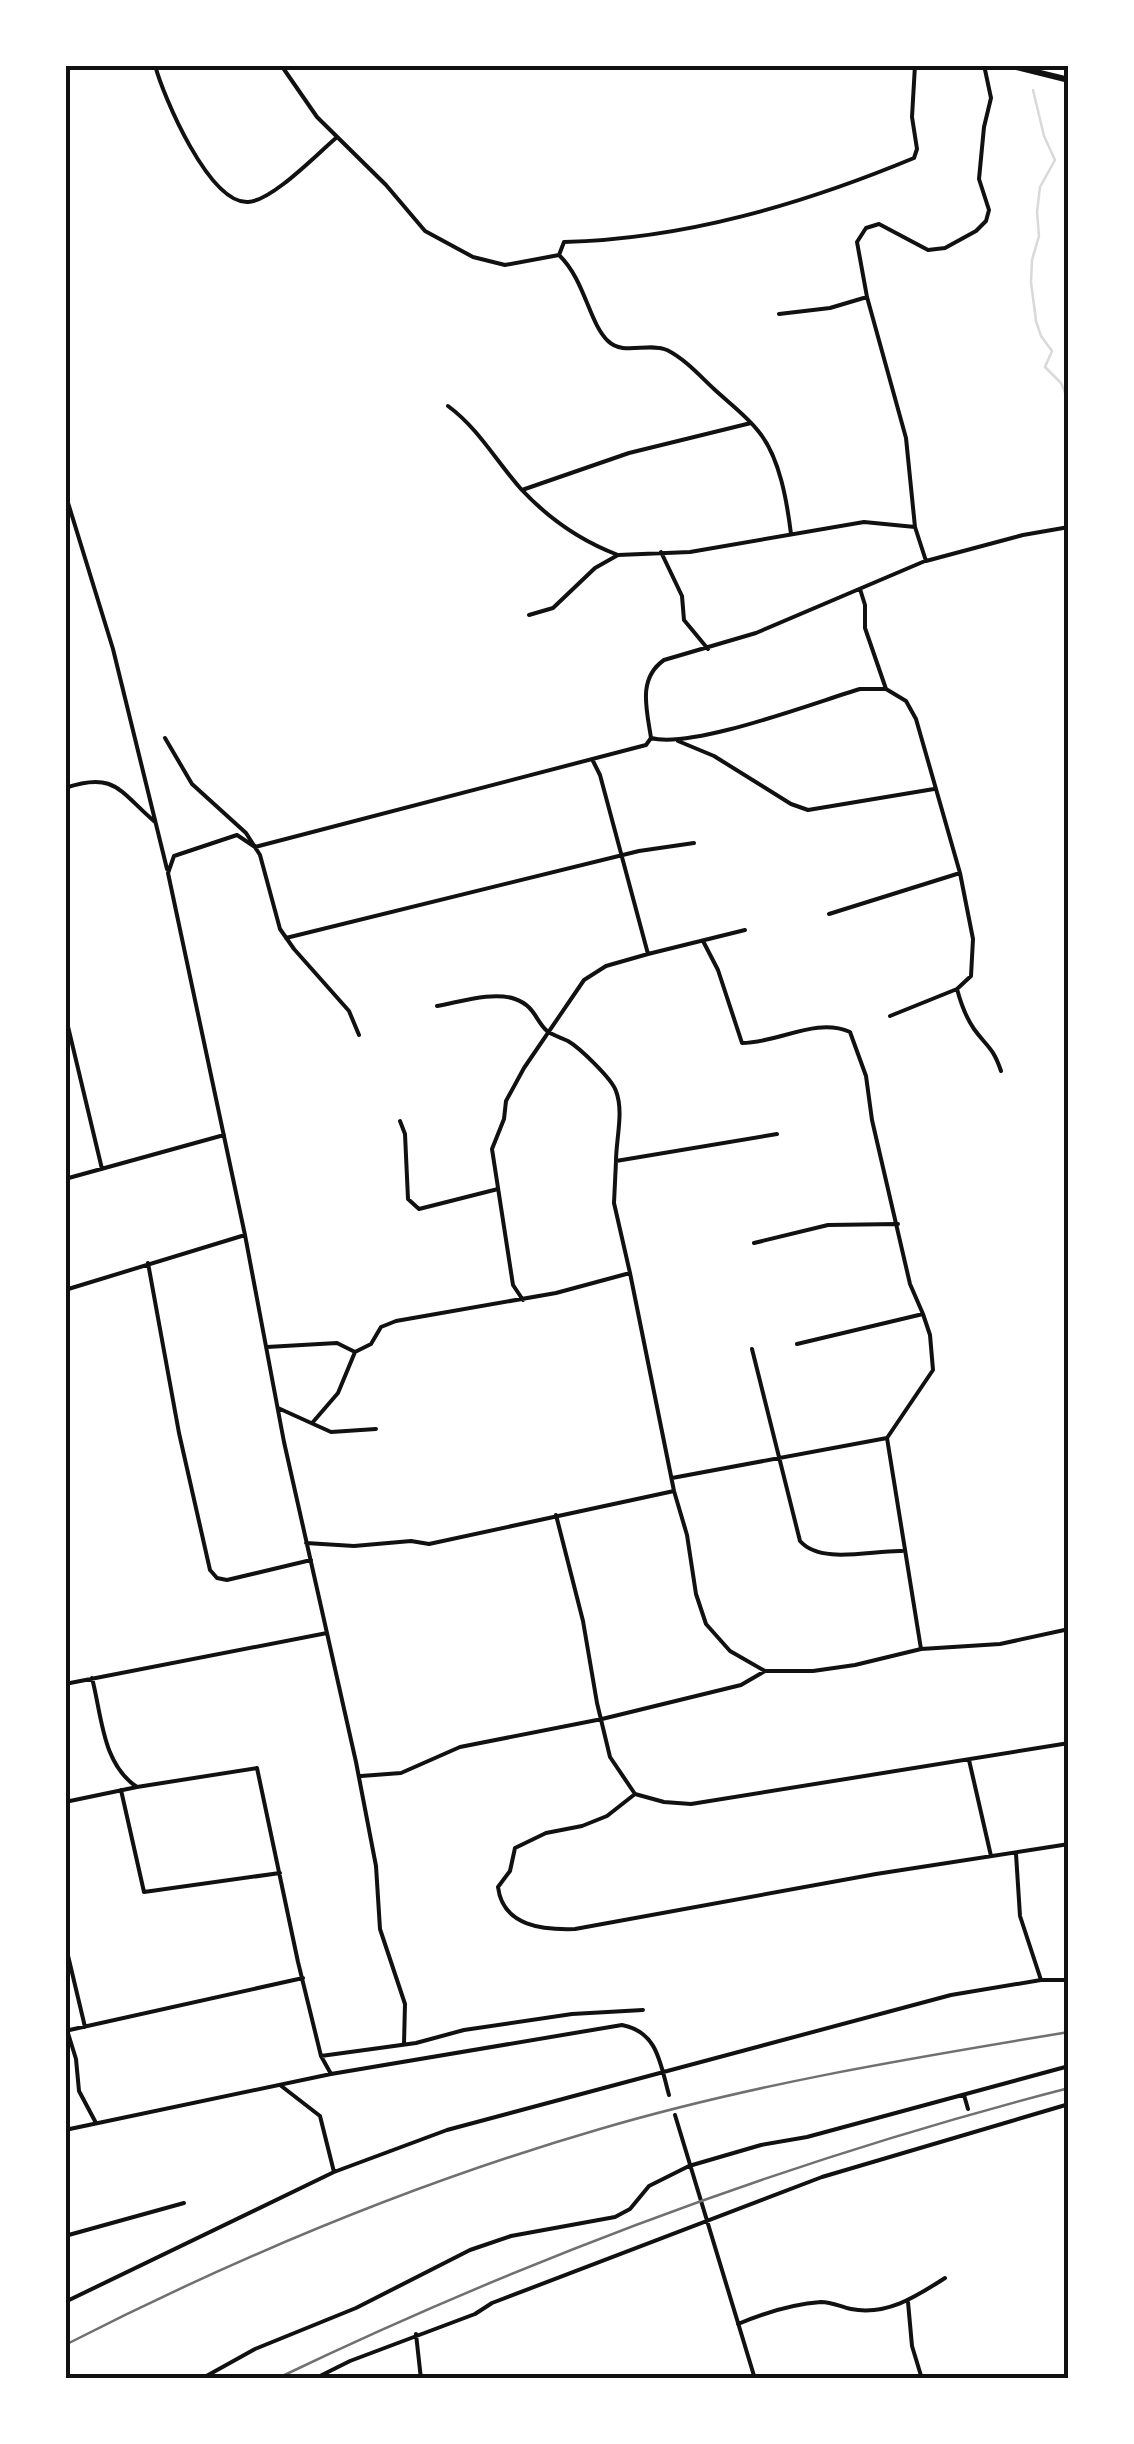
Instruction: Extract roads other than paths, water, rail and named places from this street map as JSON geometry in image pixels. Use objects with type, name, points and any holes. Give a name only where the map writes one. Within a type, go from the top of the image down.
[{"type":"main road","points":[[1008,65],[1030,67],[1069,80]]},
{"type":"street","points":[[155,65],[170,106],[204,171],[241,202],[254,201],[271,192],[336,138]]},
{"type":"street","points":[[281,65],[317,117],[386,185],[425,232],[505,266],[559,255]]},
{"type":"street","points":[[559,255],[564,242],[619,239],[756,214],[847,186],[914,158],[915,65]]},
{"type":"street","points":[[926,560],[915,526],[911,460],[902,416],[867,297],[857,242],[866,228],[879,224],[928,250],[945,248],[986,222],[989,210],[979,179],[991,98],[984,65]]},
{"type":"street","points":[[559,255],[576,276],[605,339],[617,348],[655,346],[667,350],[751,423],[766,442],[776,466],[791,534]]},
{"type":"street","points":[[780,314],[830,308],[867,297]]},
{"type":"street","points":[[448,406],[470,424],[522,490],[583,542],[618,555],[690,552],[864,522],[915,526]]},
{"type":"street","points":[[522,490],[629,453],[751,423]]},
{"type":"street","points":[[65,493],[113,649],[168,873],[306,1543],[359,1776],[376,1866],[380,1929],[405,2004],[404,2044]]},
{"type":"street","points":[[255,848],[646,745],[650,738],[645,688],[652,668],[664,660],[756,633],[926,560],[1069,526]]},
{"type":"street","points":[[660,552],[682,596],[684,620],[708,648]]},
{"type":"street","points":[[529,615],[552,608],[596,568],[618,555]]},
{"type":"street","points":[[860,589],[865,628],[886,689]]},
{"type":"street","points":[[650,738],[678,740],[860,689],[886,689],[906,701],[916,719],[960,873],[974,953],[971,976],[957,990],[890,1016]]},
{"type":"street","points":[[166,738],[192,784],[246,833],[260,855],[280,928],[349,1011],[359,1035]]},
{"type":"street","points":[[678,740],[808,810],[936,789]]},
{"type":"street","points":[[592,759],[600,775],[648,954]]},
{"type":"street","points":[[65,788],[93,778],[111,784],[155,822]]},
{"type":"street","points":[[168,873],[174,856],[237,835],[255,848]]},
{"type":"street","points":[[286,938],[623,856],[694,843]]},
{"type":"street","points":[[829,914],[960,873]]},
{"type":"street","points":[[522,1300],[514,1285],[492,1149],[504,1120],[506,1102],[548,1032],[584,980],[606,966],[745,930]]},
{"type":"street","points":[[703,940],[718,970],[742,1043],[834,1025],[850,1032],[866,1076],[892,1212],[910,1284],[930,1335],[933,1370],[887,1438],[921,1649]]},
{"type":"street","points":[[957,990],[964,1012],[976,1032],[994,1049],[1002,1071]]},
{"type":"street","points":[[437,1006],[492,997],[512,998],[537,1014],[548,1032],[574,1045],[607,1075],[616,1091],[620,1107],[614,1203],[674,1491],[687,1534],[692,1577],[706,1624],[730,1651],[765,1671],[813,1671],[855,1666],[921,1649],[1000,1644],[1069,1629]]},
{"type":"street","points":[[65,1014],[102,1169]]},
{"type":"street","points":[[400,1121],[408,1199],[419,1208],[498,1189]]},
{"type":"street","points":[[616,1162],[777,1134]]},
{"type":"street","points":[[65,1179],[224,1135]]},
{"type":"street","points":[[754,1244],[828,1225],[898,1224]]},
{"type":"street","points":[[65,1290],[245,1234]]},
{"type":"street","points":[[148,1263],[179,1432],[210,1570],[217,1578],[227,1580],[310,1560]]},
{"type":"street","points":[[313,1422],[338,1393],[355,1352],[370,1344],[381,1327],[630,1274]]},
{"type":"street","points":[[797,1344],[923,1314]]},
{"type":"street","points":[[266,1347],[337,1343],[355,1352]]},
{"type":"street","points":[[752,1349],[800,1541],[808,1550],[825,1554],[904,1550]]},
{"type":"street","points":[[278,1408],[331,1432],[376,1430]]},
{"type":"street","points":[[672,1478],[887,1438]]},
{"type":"street","points":[[306,1543],[429,1544],[674,1491]]},
{"type":"street","points":[[556,1516],[584,1621],[610,1757],[635,1794],[692,1804],[1069,1743]]},
{"type":"street","points":[[65,1684],[327,1632]]},
{"type":"street","points":[[359,1776],[400,1773],[460,1748],[741,1685],[765,1671]]},
{"type":"street","points":[[92,1678],[104,1739],[115,1766],[137,1787]]},
{"type":"street","points":[[968,1760],[991,1856]]},
{"type":"street","points":[[65,1802],[257,1768],[321,2056],[331,2074]]},
{"type":"street","points":[[121,1790],[144,1892],[280,1873]]},
{"type":"street","points":[[635,1794],[608,1816],[546,1833],[515,1848],[510,1871],[498,1887],[500,1902],[538,1930],[575,1930],[1069,1844]]},
{"type":"street","points":[[1016,1854],[1020,1916],[1041,1980]]},
{"type":"street","points":[[65,1943],[86,2027]]},
{"type":"street","points":[[96,2124],[79,2091],[76,2058],[66,2030],[303,1978]]},
{"type":"street","points":[[65,2302],[334,2172],[447,2130],[951,1996],[1041,1980],[1069,1980]]},
{"type":"street","points":[[321,2056],[572,2014],[643,2010]]},
{"type":"street","points":[[65,2130],[331,2074],[622,2026],[641,2029],[649,2039],[669,2095]]},
{"type":"street","points":[[201,2379],[255,2349],[356,2308],[470,2250],[538,2230],[615,2217],[630,2209],[650,2186],[690,2166],[1069,2066]]},
{"type":"street","points":[[280,2085],[320,2116],[334,2172]]},
{"type":"street","points":[[964,2094],[968,2109]]},
{"type":"street","points":[[314,2379],[416,2334],[822,2177],[1069,2104]]},
{"type":"street","points":[[675,2115],[754,2379]]},
{"type":"street","points":[[972,2122],[974,2132]]},
{"type":"street","points":[[65,2236],[184,2203]]},
{"type":"street","points":[[738,2324],[762,2314],[825,2302],[854,2310],[908,2302],[945,2278]]},
{"type":"street","points":[[908,2302],[912,2346],[922,2379]]},
{"type":"street","points":[[416,2334],[421,2379]]},
{"type":"waterway","points":[[1033,90],[1044,136],[1055,160],[1040,187],[1039,236],[1031,282],[1036,321],[1052,351],[1045,367],[1061,383],[1069,402]]},
{"type":"waterway","points":[[1069,549],[1069,559]]},
{"type":"railway","points":[[65,2345],[327,2224],[531,2150],[774,2085],[1069,2032]]},
{"type":"railway","points":[[276,2379],[469,2292],[666,2214],[866,2146],[1069,2088]]}]
